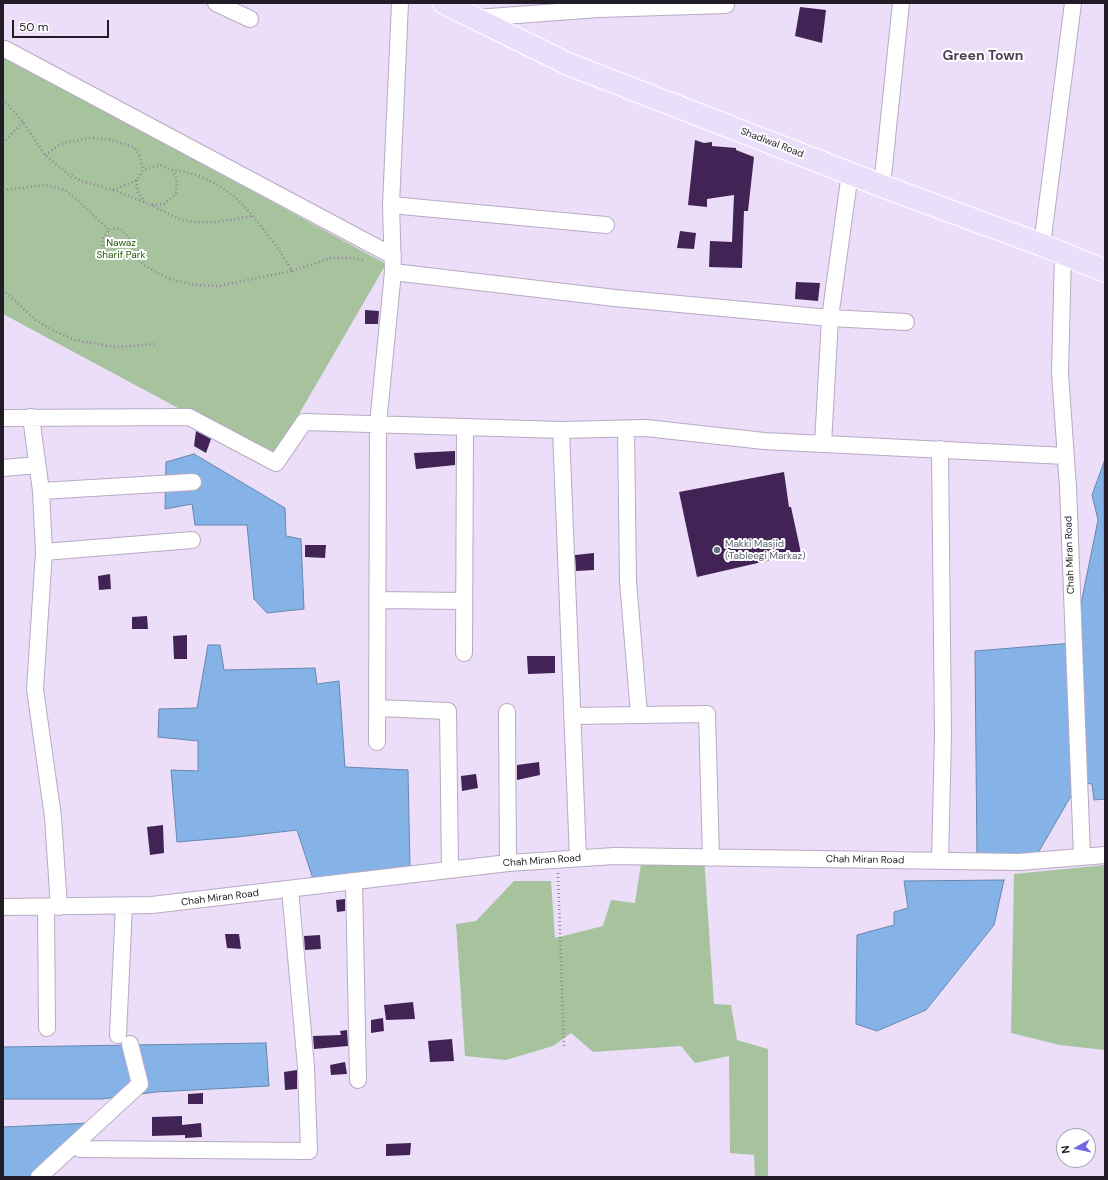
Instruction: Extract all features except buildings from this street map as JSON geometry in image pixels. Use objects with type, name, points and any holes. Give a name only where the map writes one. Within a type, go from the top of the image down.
[{"type":"main road","name":"Shadiwal Road","points":[[444,3],[568,64],[882,186],[1042,245],[1105,271]]},
{"type":"street","points":[[216,3],[250,19]]},
{"type":"street","points":[[378,742],[378,424],[393,272],[391,205],[400,3]]},
{"type":"street","points":[[882,186],[901,3]]},
{"type":"street","points":[[1042,245],[1073,3]]},
{"type":"street","points":[[476,18],[599,6],[726,5]]},
{"type":"street","points":[[5,49],[393,256]]},
{"type":"street","points":[[823,444],[830,318],[850,173]]},
{"type":"street","points":[[391,205],[606,225]]},
{"type":"street","name":"Chah Miran Road","points":[[1063,254],[1060,373],[1065,456],[1082,856]]},
{"type":"street","points":[[393,272],[615,298],[830,318],[906,322]]},
{"type":"street","points":[[31,417],[41,491],[44,552],[35,689],[53,817],[52,907],[47,1028]]},
{"type":"street","points":[[3,418],[189,417],[276,463],[304,422],[561,430],[646,428],[764,441],[1065,456]]},
{"type":"street","points":[[464,653],[465,427]]},
{"type":"street","points":[[626,429],[628,581],[639,715]]},
{"type":"street","points":[[561,430],[578,858]]},
{"type":"street","points":[[940,449],[943,735],[940,861]]},
{"type":"street","points":[[3,468],[37,465]]},
{"type":"street","points":[[41,491],[193,482]]},
{"type":"street","points":[[44,552],[192,540]]},
{"type":"street","points":[[378,600],[464,601]]},
{"type":"street","points":[[378,708],[448,712],[450,870]]},
{"type":"street","points":[[507,712],[508,863]]},
{"type":"street","points":[[572,716],[707,714],[711,858]]},
{"type":"street","name":"Chah Miran Road","points":[[3,907],[152,905],[508,863],[614,856],[1020,862],[1105,855]]},
{"type":"street","points":[[354,881],[358,1080]]},
{"type":"street","points":[[80,1149],[308,1151],[306,1067],[290,889]]},
{"type":"street","points":[[39,1177],[140,1084],[124,1040],[124,906]]},
{"type":"path","points":[[3,99],[23,122],[45,155],[68,174],[81,181],[113,190],[149,204],[181,220],[198,222],[253,216]]},
{"type":"path","points":[[3,143],[23,122]]},
{"type":"path","points":[[45,155],[61,144],[69,142],[90,138],[107,140],[134,147],[140,156],[143,170]]},
{"type":"path","points":[[172,170],[177,179],[176,194],[164,204],[149,204],[140,197],[137,192],[137,180],[143,170],[160,165],[172,170],[202,177],[218,185],[236,198],[253,216],[278,248],[292,271]]},
{"type":"path","points":[[113,190],[137,180]]},
{"type":"path","points":[[3,190],[32,185],[55,186],[74,197],[108,230]]},
{"type":"path","points":[[117,228],[126,232],[130,242],[127,251],[119,256],[114,256],[104,251],[102,239],[108,230],[117,228]]},
{"type":"path","points":[[127,251],[144,265],[157,273],[176,281],[198,285],[218,286],[292,271],[331,258],[351,258],[364,260]]},
{"type":"path","points":[[3,290],[36,320],[56,332],[76,340],[116,347],[156,344]]},
{"type":"path","points":[[557,859],[564,1049]]},
{"type":"green space","name":"Nawaz Sharif Park","points":[[3,55],[386,264],[273,459],[3,314]]},
{"type":"green space","points":[[642,857],[704,857],[714,1004],[731,1005],[737,1040],[768,1049],[768,1177],[755,1177],[754,1155],[730,1153],[729,1056],[695,1063],[681,1046],[593,1052],[571,1033],[553,1046],[506,1060],[465,1056],[456,924],[476,921],[514,881],[551,881],[555,938],[603,926],[611,900],[635,903]]},
{"type":"green space","points":[[1105,865],[1105,1050],[1060,1045],[1011,1033],[1014,874]]},
{"type":"water","points":[[194,454],[285,508],[286,536],[301,539],[304,609],[267,613],[254,599],[247,525],[195,525],[192,504],[165,509],[166,462]]},
{"type":"water","points":[[1104,462],[1105,799],[1094,800],[1092,784],[1079,782],[1034,860],[977,861],[975,651],[1073,643],[1098,520],[1092,495]]},
{"type":"water","points":[[208,645],[220,645],[224,670],[315,668],[317,684],[339,681],[345,767],[408,770],[410,867],[313,879],[297,830],[177,842],[171,770],[198,771],[198,741],[158,737],[159,709],[197,708]]},
{"type":"water","points":[[1004,880],[994,925],[926,1010],[877,1031],[856,1024],[857,935],[894,925],[894,912],[908,908],[904,881]]},
{"type":"water","points":[[266,1043],[269,1086],[156,1092],[102,1099],[3,1099],[3,1047]]},
{"type":"water","points":[[91,1123],[32,1177],[3,1177],[3,1127]]},
{"type":"place","name":"Makki Masjid (Tableegi Markaz)","points":[[717,550]]},
{"type":"district","name":"Green Town","points":[[983,56]]}]
